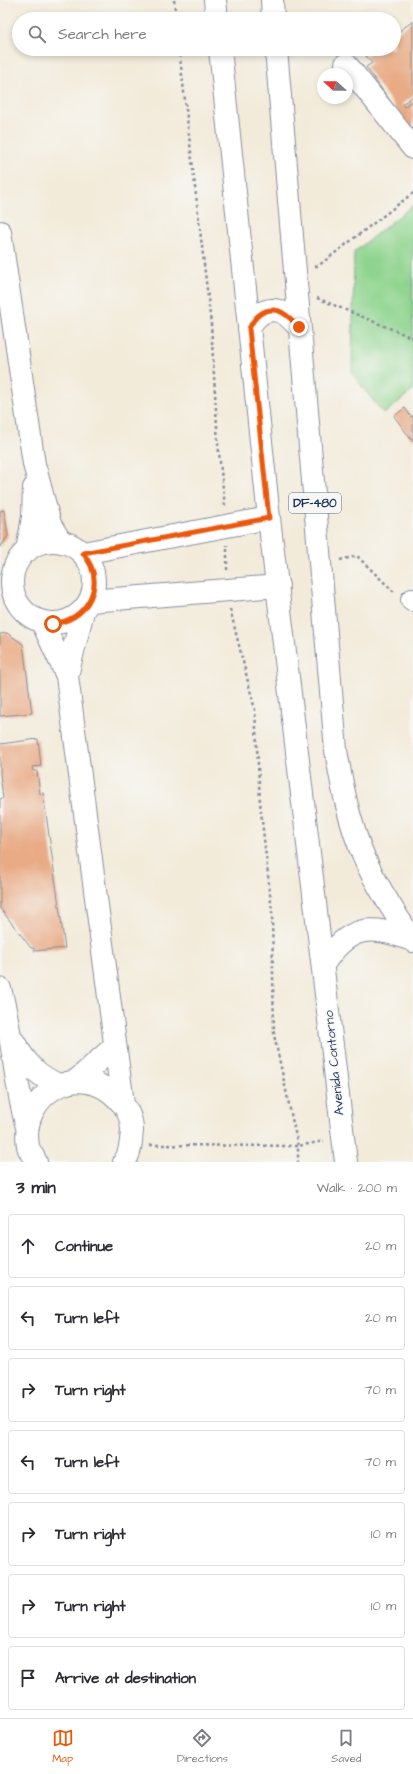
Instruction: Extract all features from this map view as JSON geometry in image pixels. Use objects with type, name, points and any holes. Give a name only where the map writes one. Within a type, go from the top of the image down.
[{"type":"main road","points":[[215,0],[216,12]]},
{"type":"main road","points":[[272,0],[273,12]]},
{"type":"main road","name":"Avenida Contorno","points":[[221,56],[269,518],[324,965],[346,1162]]},
{"type":"main road","name":"DF-480","points":[[277,56],[336,750],[342,787],[351,823],[372,875],[413,940]]},
{"type":"main road","points":[[346,64],[413,148]]},
{"type":"main road","points":[[0,232],[6,321],[34,464],[50,524],[61,542]]},
{"type":"main road","points":[[249,329],[253,320],[260,313],[270,311],[279,311],[299,327]]},
{"type":"main road","points":[[27,550],[33,517],[34,464]]},
{"type":"main road","points":[[83,553],[269,518]]},
{"type":"main road","points":[[67,676],[86,606],[94,584],[92,568],[83,553],[74,546],[54,540],[43,542],[27,550],[6,575],[12,586],[15,598],[10,607],[42,622],[53,624],[64,622],[74,618],[86,606],[278,586]]},
{"type":"main road","points":[[42,622],[67,676],[123,1104]]},
{"type":"main road","points":[[324,965],[333,949],[349,936],[365,931],[380,930],[413,940]]},
{"type":"main road","points":[[1,997],[10,1036],[29,1149]]},
{"type":"main road","points":[[10,1036],[19,1052],[34,1070],[48,1081],[94,1083],[111,1091],[123,1104],[132,1123],[128,1153]]},
{"type":"main road","points":[[29,1149],[33,1110],[44,1095],[67,1083],[115,1046]]},
{"type":"path","points":[[174,0],[175,12]]},
{"type":"path","points":[[296,280],[318,266],[413,193]]},
{"type":"path","points":[[296,280],[413,338]]},
{"type":"path","points":[[320,563],[358,556],[396,595],[413,600]]},
{"type":"path","points":[[128,1153],[298,1146],[343,1137]]},
{"type":"green space","points":[[413,205],[413,390],[384,414],[352,374],[354,252]]},
{"type":"building","points":[[413,21],[413,96],[402,104],[404,107],[413,100],[413,133],[366,67],[372,63],[366,56],[401,56],[401,30]]},
{"type":"building","points":[[405,408],[411,417],[413,415],[413,442],[394,416]]},
{"type":"building","points":[[4,510],[8,536],[0,547],[0,511]]},
{"type":"building","points":[[7,633],[23,644],[32,713],[0,716],[0,634]]},
{"type":"building","points":[[38,739],[41,766],[32,767],[33,771],[37,771],[40,794],[43,793],[65,948],[34,951],[34,948],[31,948],[0,908],[0,799],[3,798],[0,774],[0,744]]},
{"type":"route","points":[[53,624],[74,618],[83,611],[90,601],[94,584],[92,568],[83,553],[227,524],[269,518],[249,329],[253,320],[260,313],[270,311],[279,311],[299,327]]}]
